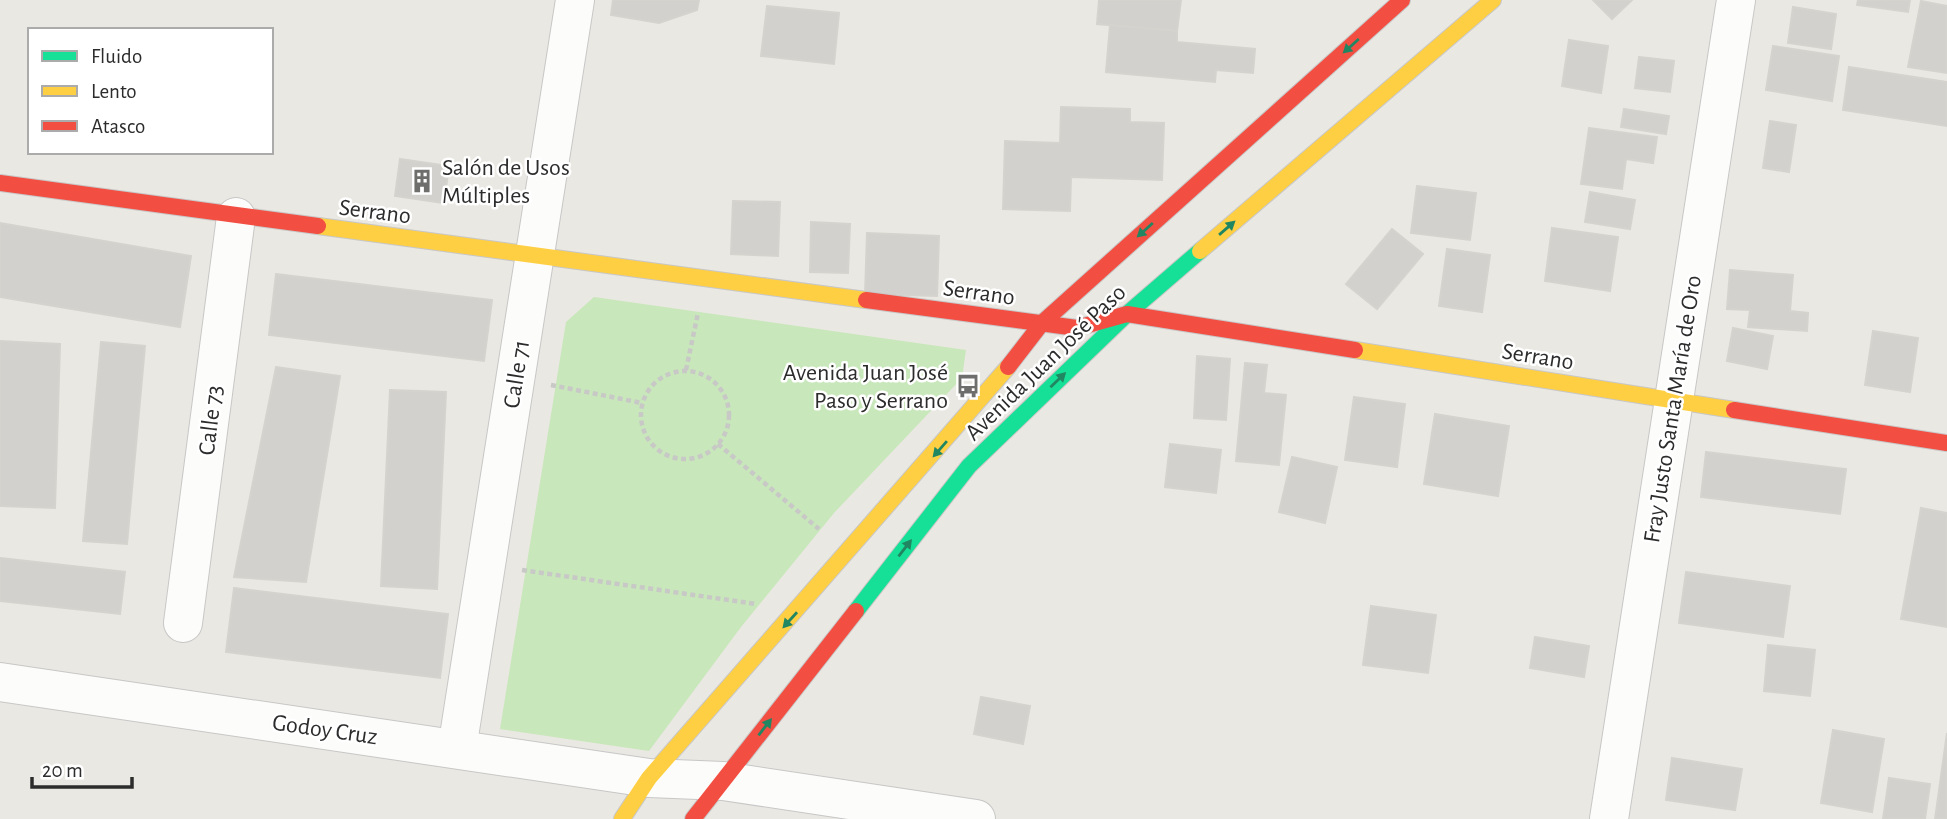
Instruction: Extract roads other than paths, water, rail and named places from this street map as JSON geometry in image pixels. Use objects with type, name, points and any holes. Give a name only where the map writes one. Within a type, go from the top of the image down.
[{"type":"main road","name":"Avenida Juan José Paso","points":[[622,819],[649,778],[849,554],[993,387],[1042,323],[1402,0]]},
{"type":"main road","name":"Avenida Juan José Paso","points":[[693,819],[969,466],[1127,314],[1493,0]]},
{"type":"main road","name":"Serrano","points":[[0,183],[236,217],[1076,328],[1127,314],[1947,443]]},
{"type":"street","name":"Calle 71","points":[[457,749],[575,0]]},
{"type":"street","name":"Fray Justo Santa María de Oro","points":[[1609,819],[1736,0]]},
{"type":"street","name":"Calle 73","points":[[183,623],[236,217]]},
{"type":"street","name":"Godoy Cruz","points":[[0,682],[649,778],[723,781]]},
{"type":"street","points":[[723,781],[976,819]]},
{"type":"place","name":"Salón de Usos Múltiples","points":[[422,181]]},
{"type":"place","name":"Avenida Juan José Paso y Serrano","points":[[968,386]]}]
